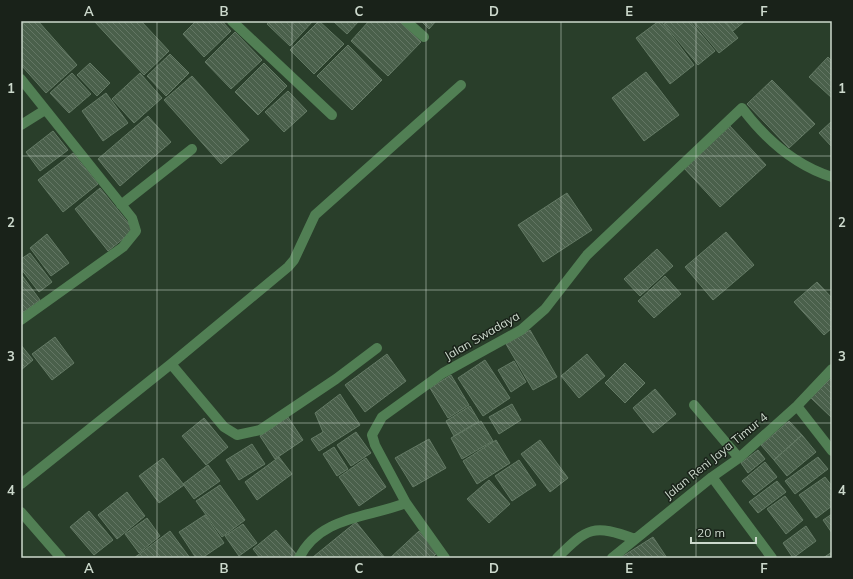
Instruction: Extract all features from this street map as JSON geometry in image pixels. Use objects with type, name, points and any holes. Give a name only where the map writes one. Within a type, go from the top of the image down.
[{"type":"street","points":[[232,21],[332,115]]},
{"type":"street","points":[[406,21],[424,37]]},
{"type":"street","points":[[21,79],[132,218],[136,231],[123,246],[21,320]]},
{"type":"street","points":[[21,484],[171,364],[288,267],[294,260],[315,215],[461,86]]},
{"type":"street","name":"Jalan Swadaya","points":[[406,504],[375,445],[372,435],[382,417],[443,373],[521,330],[531,322],[545,309],[587,255],[742,108],[758,129],[776,146],[805,167],[832,177]]},
{"type":"street","points":[[21,125],[45,110]]},
{"type":"street","points":[[121,204],[192,149]]},
{"type":"street","points":[[171,364],[224,427],[238,435],[260,430],[336,379],[377,348]]},
{"type":"street","name":"Jalan Reni Jaya Timur 4","points":[[612,558],[712,477],[739,458],[797,406],[832,369]]},
{"type":"street","points":[[694,405],[739,458]]},
{"type":"street","points":[[797,406],[832,451]]},
{"type":"street","points":[[712,477],[772,558]]},
{"type":"street","points":[[299,558],[303,550],[312,540],[340,521],[386,511],[406,504],[445,558]]},
{"type":"street","points":[[22,516],[61,558]]},
{"type":"street","points":[[557,558],[577,538],[591,530],[609,530],[635,539]]},
{"type":"building","points":[[21,21],[38,21],[77,65],[46,93],[21,65]]},
{"type":"building","points":[[94,21],[141,21],[169,51],[144,75]]},
{"type":"building","points":[[196,21],[222,21],[231,31],[204,57],[183,34]]},
{"type":"building","points":[[270,21],[313,21],[290,46],[267,24]]},
{"type":"building","points":[[319,21],[344,44],[314,74],[290,50]]},
{"type":"building","points":[[333,21],[359,21],[347,34]]},
{"type":"building","points":[[369,21],[399,21],[421,42],[388,76],[351,41]]},
{"type":"building","points":[[421,21],[436,21],[429,29]]},
{"type":"building","points":[[661,21],[694,65],[670,84],[636,38]]},
{"type":"building","points":[[668,21],[690,21],[715,51],[698,65],[664,24]]},
{"type":"building","points":[[692,21],[724,21],[738,38],[719,53]]},
{"type":"building","points":[[725,21],[745,21],[733,31]]},
{"type":"building","points":[[235,32],[262,60],[231,89],[205,62]]},
{"type":"building","points":[[348,45],[382,80],[352,110],[317,76]]},
{"type":"building","points":[[170,54],[189,73],[166,96],[147,76]]},
{"type":"building","points":[[828,57],[832,61],[832,98],[809,77]]},
{"type":"building","points":[[90,63],[110,83],[97,96],[77,75]]},
{"type":"building","points":[[264,63],[287,86],[258,115],[235,92]]},
{"type":"building","points":[[646,72],[679,115],[644,141],[612,98]]},
{"type":"building","points":[[72,73],[91,94],[69,113],[50,93]]},
{"type":"building","points":[[140,73],[162,98],[134,123],[112,99]]},
{"type":"building","points":[[192,76],[249,140],[221,164],[164,100]]},
{"type":"building","points":[[772,80],[815,124],[789,148],[747,104]]},
{"type":"building","points":[[288,91],[307,111],[284,132],[265,112]]},
{"type":"building","points":[[106,93],[128,123],[103,141],[82,111]]},
{"type":"building","points":[[148,116],[171,142],[120,186],[98,159]]},
{"type":"building","points":[[832,121],[832,147],[819,133]]},
{"type":"building","points":[[729,125],[766,165],[720,207],[683,167]]},
{"type":"building","points":[[53,131],[68,150],[40,171],[26,152]]},
{"type":"building","points":[[73,153],[98,184],[63,212],[38,180]]},
{"type":"building","points":[[100,188],[134,230],[108,251],[75,209]]},
{"type":"building","points":[[567,193],[592,230],[543,262],[518,225]]},
{"type":"building","points":[[726,232],[754,265],[713,300],[685,267]]},
{"type":"building","points":[[47,234],[69,263],[51,276],[30,248]]},
{"type":"building","points":[[657,249],[673,266],[640,296],[624,279]]},
{"type":"building","points":[[30,253],[52,282],[39,292],[21,269],[21,259]]},
{"type":"building","points":[[21,274],[40,300],[21,314]]},
{"type":"building","points":[[665,276],[681,294],[654,318],[638,301]]},
{"type":"building","points":[[817,282],[832,298],[832,328],[824,335],[794,302]]},
{"type":"building","points":[[530,330],[557,377],[533,390],[506,344]]},
{"type":"building","points":[[55,337],[74,363],[52,380],[32,354]]},
{"type":"building","points":[[21,345],[33,360],[21,370]]},
{"type":"building","points":[[387,354],[406,381],[365,412],[345,385]]},
{"type":"building","points":[[587,354],[605,376],[579,398],[561,376]]},
{"type":"building","points":[[485,360],[510,398],[483,416],[458,378]]},
{"type":"building","points":[[514,361],[526,382],[511,392],[498,370]]},
{"type":"building","points":[[625,363],[645,383],[625,403],[605,383]]},
{"type":"building","points":[[451,375],[469,405],[448,418],[430,388]]},
{"type":"building","points":[[832,377],[832,418],[811,398]]},
{"type":"building","points":[[655,389],[676,414],[653,433],[633,408]]},
{"type":"building","points":[[340,394],[360,425],[319,451],[311,439],[323,432],[315,413]]},
{"type":"building","points":[[512,404],[521,420],[499,434],[489,417]]},
{"type":"building","points":[[470,406],[479,421],[454,436],[446,421]]},
{"type":"building","points":[[288,417],[303,440],[275,459],[260,436]]},
{"type":"building","points":[[204,418],[228,447],[206,465],[182,436]]},
{"type":"building","points":[[481,421],[493,441],[462,459],[451,438]]},
{"type":"building","points":[[789,421],[802,435],[774,460],[761,445]]},
{"type":"building","points":[[356,432],[371,453],[351,466],[337,445]]},
{"type":"building","points":[[802,435],[816,452],[787,476],[774,460]]},
{"type":"building","points":[[429,439],[446,468],[413,487],[395,458]]},
{"type":"building","points":[[496,440],[510,463],[477,484],[463,461]]},
{"type":"building","points":[[540,440],[568,478],[550,492],[521,454]]},
{"type":"building","points":[[252,444],[265,464],[239,480],[226,460]]},
{"type":"building","points":[[334,447],[348,469],[337,476],[323,454]]},
{"type":"building","points":[[758,450],[765,459],[748,473],[741,463]]},
{"type":"building","points":[[279,457],[292,474],[257,500],[245,482]]},
{"type":"building","points":[[818,457],[828,469],[795,494],[785,481]]},
{"type":"building","points":[[163,458],[184,485],[159,503],[139,476]]},
{"type":"building","points":[[366,458],[386,487],[359,506],[339,477]]},
{"type":"building","points":[[519,460],[536,485],[512,501],[495,476]]},
{"type":"building","points":[[765,462],[777,477],[754,495],[742,481]]},
{"type":"building","points":[[208,465],[220,481],[194,499],[183,484]]},
{"type":"building","points":[[825,477],[832,486],[832,506],[816,518],[799,495]]},
{"type":"building","points":[[489,480],[510,504],[489,523],[467,499]]},
{"type":"building","points":[[777,481],[786,492],[758,513],[749,502]]},
{"type":"building","points":[[220,485],[245,520],[222,537],[196,501]]},
{"type":"building","points":[[127,492],[145,516],[117,539],[98,515]]},
{"type":"building","points":[[785,496],[803,520],[786,534],[767,509]]},
{"type":"building","points":[[89,511],[113,540],[94,555],[70,527]]},
{"type":"building","points":[[832,514],[832,533],[823,520]]},
{"type":"building","points":[[205,515],[224,543],[202,558],[196,558],[179,532]]},
{"type":"building","points":[[147,518],[160,536],[139,553],[125,534]]},
{"type":"building","points":[[356,522],[385,558],[313,557]]},
{"type":"building","points":[[243,524],[257,543],[239,556],[225,536]]},
{"type":"building","points":[[806,526],[816,541],[793,558],[783,543]]},
{"type":"building","points":[[276,530],[297,555],[293,558],[260,558],[253,549]]},
{"type":"building","points":[[170,531],[190,558],[134,558]]},
{"type":"building","points":[[419,531],[438,552],[432,558],[390,558]]},
{"type":"building","points":[[653,537],[667,558],[620,558]]},
{"type":"building","points":[[832,552],[832,558],[823,558]]}]
